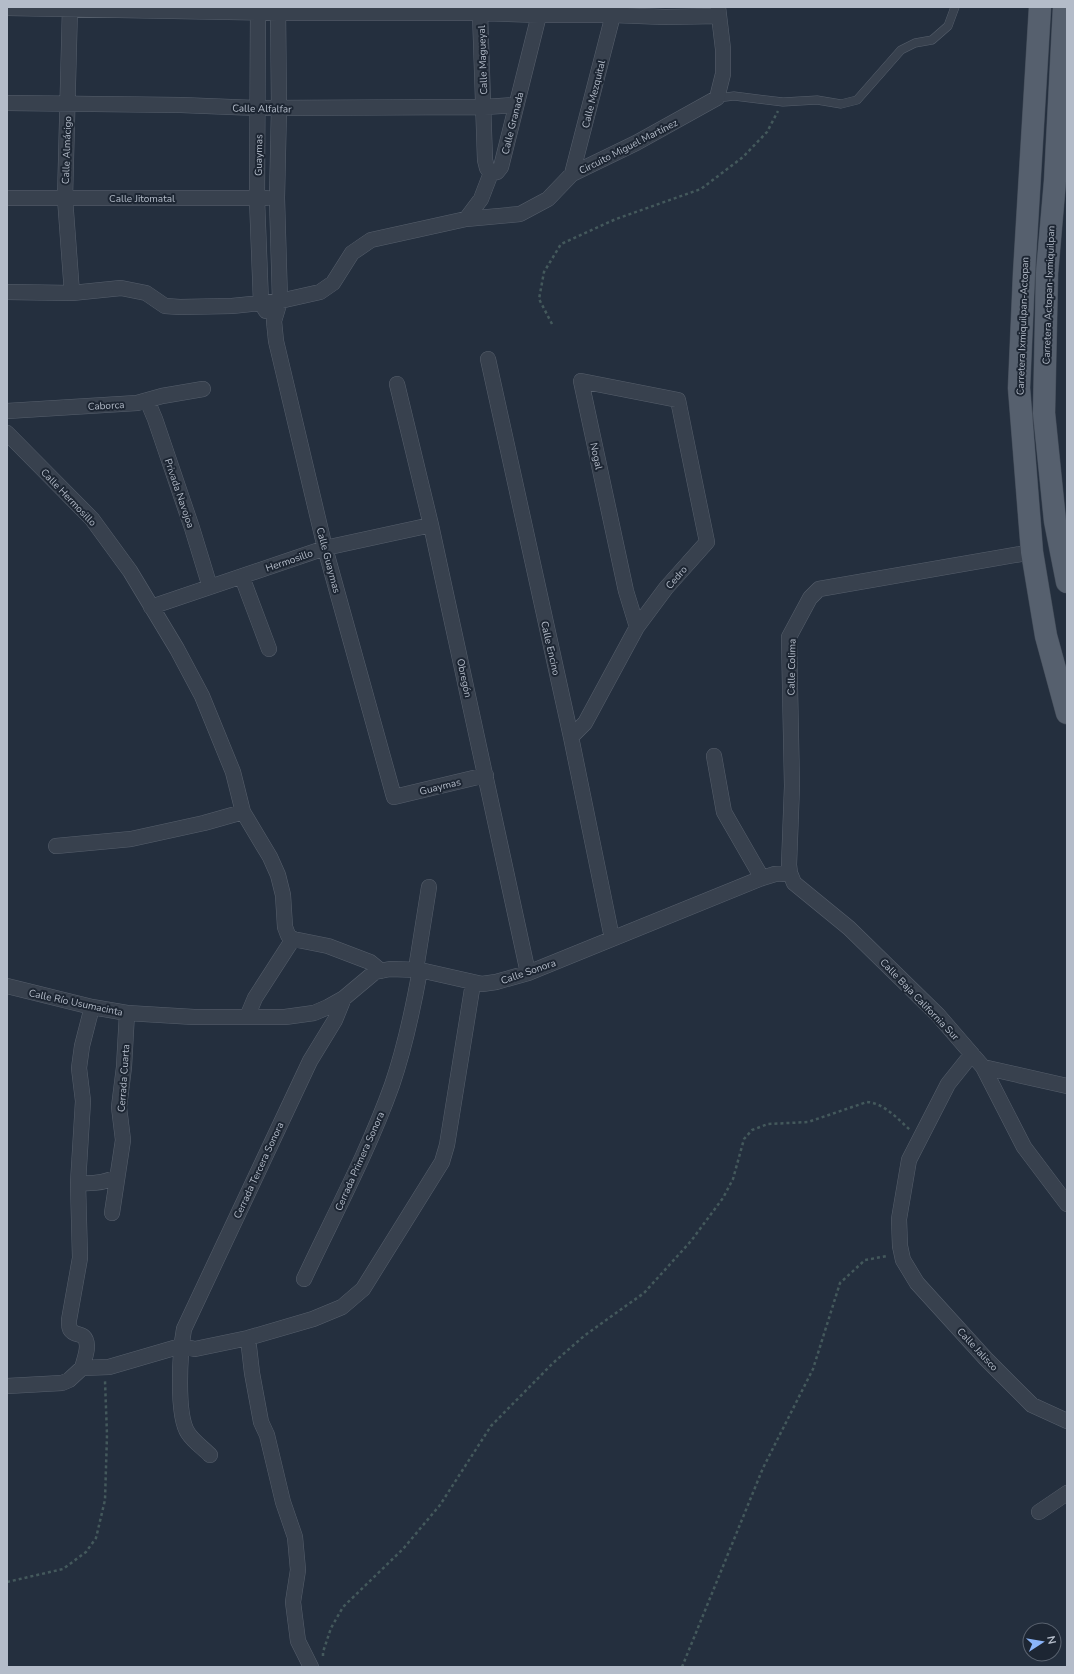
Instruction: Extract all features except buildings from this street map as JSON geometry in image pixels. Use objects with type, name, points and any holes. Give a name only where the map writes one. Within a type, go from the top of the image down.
[{"type":"main road","name":"Carretera Ixmiquilpan-Actopan","points":[[1040,7],[1024,274],[1019,388],[1032,552],[1046,636],[1067,713]]},
{"type":"main road","name":"Carretera Actopan-Ixmiquilpan","points":[[1064,7],[1061,182],[1047,273],[1044,413],[1056,521],[1067,582]]},
{"type":"street","points":[[7,8],[485,11],[539,15],[588,11],[613,15],[665,17],[718,12],[723,49],[723,74],[717,98]]},
{"type":"street","name":"Calle Almácigo","points":[[70,8],[65,198],[72,293]]},
{"type":"street","name":"Guaymas","points":[[258,10],[259,108],[257,199],[261,303]]},
{"type":"street","name":"Guaymas","points":[[278,10],[279,108],[277,198],[280,301]]},
{"type":"street","name":"Calle Magueyal","points":[[485,11],[485,160],[487,168],[491,173]]},
{"type":"street","name":"Calle Granada","points":[[466,219],[481,199],[491,173],[497,172],[501,167],[539,15]]},
{"type":"street","name":"Calle Mezquital","points":[[572,174],[613,15]]},
{"type":"street","name":"Circuito Miguel Martínez","points":[[7,292],[72,293],[121,288],[146,293],[165,306],[180,307],[232,306],[280,301],[320,292],[333,283],[352,253],[371,240],[466,219],[520,214],[548,199],[572,174],[636,143],[717,98]]},
{"type":"street","name":"Calle Alfalfar","points":[[7,103],[181,105],[259,108],[484,107],[516,105]]},
{"type":"street","name":"Calle Jitomatal","points":[[7,198],[277,198]]},
{"type":"street","name":"Calle Guaymas","points":[[280,301],[274,321],[276,341],[325,548],[394,797]]},
{"type":"street","points":[[261,303],[274,321]]},
{"type":"street","name":"Calle Encino","points":[[488,359],[571,737],[612,938]]},
{"type":"street","name":"Nogal","points":[[637,627],[626,591],[581,381],[678,400]]},
{"type":"street","name":"Obregón","points":[[397,384],[431,526],[528,973]]},
{"type":"street","name":"Caborca","points":[[7,411],[137,403],[162,396],[203,390]]},
{"type":"street","name":"Privada Navojoa","points":[[147,400],[155,419],[192,528],[210,587]]},
{"type":"street","name":"Cedro","points":[[571,737],[585,723],[637,627],[666,588],[707,542],[678,400]]},
{"type":"street","name":"Calle Hermosillo","points":[[7,433],[92,519],[130,571],[177,649],[202,696],[233,772],[243,812],[270,857],[278,875],[283,895],[285,927],[291,937]]},
{"type":"street","name":"Hermosillo","points":[[151,607],[325,548],[431,526]]},
{"type":"street","name":"Calle Colima","points":[[790,873],[792,786],[789,637],[810,598],[820,589],[1032,552]]},
{"type":"street","points":[[242,577],[269,649]]},
{"type":"street","points":[[714,756],[724,812],[762,878]]},
{"type":"street","name":"Guaymas","points":[[394,797],[486,775]]},
{"type":"street","points":[[56,846],[131,839],[204,823],[243,812]]},
{"type":"street","name":"Calle Sonora","points":[[194,1017],[285,1017],[314,1013],[344,998],[375,972],[390,969],[418,969],[473,983],[496,982],[528,973],[762,878],[775,874],[790,873]]},
{"type":"street","name":"Calle Baja California Sur","points":[[790,873],[794,883],[849,928],[938,1015],[983,1067],[1024,1146],[1067,1204]]},
{"type":"street","name":"Cerrada Primera Sonora","points":[[304,1279],[371,1140],[392,1084],[409,1029],[428,887]]},
{"type":"street","points":[[247,1017],[255,998],[291,937],[328,946],[370,962],[381,971]]},
{"type":"street","points":[[82,1368],[109,1367],[181,1346],[195,1349],[248,1338],[313,1319],[342,1307],[364,1289],[442,1162],[447,1145],[473,983]]},
{"type":"street","name":"Calle Río Usumacinta","points":[[7,986],[92,1007],[127,1013],[194,1017]]},
{"type":"street","name":"Cerrada Tercera Sonora","points":[[210,1455],[188,1433],[182,1415],[181,1346],[184,1330],[251,1184],[310,1061],[335,1020],[344,998]]},
{"type":"street","points":[[7,1386],[62,1383],[69,1380],[82,1368],[87,1346],[83,1335],[73,1333],[70,1329],[69,1320],[80,1258],[78,1183],[83,1101],[79,1068],[82,1046],[92,1007]]},
{"type":"street","name":"Cerrada Cuarta","points":[[112,1213],[123,1140],[119,1107],[124,1067],[127,1013]]},
{"type":"street","points":[[903,1260],[900,1246],[899,1219],[909,1160],[948,1084],[972,1054]]},
{"type":"street","points":[[983,1067],[1067,1086]]},
{"type":"street","points":[[78,1183],[93,1184],[106,1182],[117,1177]]},
{"type":"street","name":"Calle Jalisco","points":[[903,1260],[923,1289],[986,1359],[1032,1405],[1067,1421]]},
{"type":"street","points":[[248,1338],[260,1422],[267,1435],[283,1502],[295,1537],[298,1570],[293,1602],[298,1641],[317,1663]]},
{"type":"street","points":[[1039,1512],[1067,1493]]},
{"type":"lane","points":[[717,98],[734,96],[783,102],[817,100],[841,104],[857,100],[901,50],[915,44],[932,40],[948,26],[955,7]]},
{"type":"path","points":[[552,324],[539,299],[544,272],[561,244],[616,219],[702,188],[743,157],[767,132],[783,102]]},
{"type":"path","points":[[317,1663],[323,1652],[331,1628],[343,1607],[403,1549],[440,1505],[491,1426],[552,1363],[584,1336],[644,1293],[691,1241],[723,1198],[733,1179],[744,1139],[752,1130],[768,1124],[808,1122],[868,1102],[876,1103],[894,1116],[920,1140]]},
{"type":"path","points":[[682,1667],[763,1468],[813,1369],[840,1283],[865,1260],[886,1256],[903,1260]]},
{"type":"path","points":[[7,1582],[63,1570],[86,1552],[96,1538],[105,1500],[107,1435],[105,1379],[109,1367]]}]
